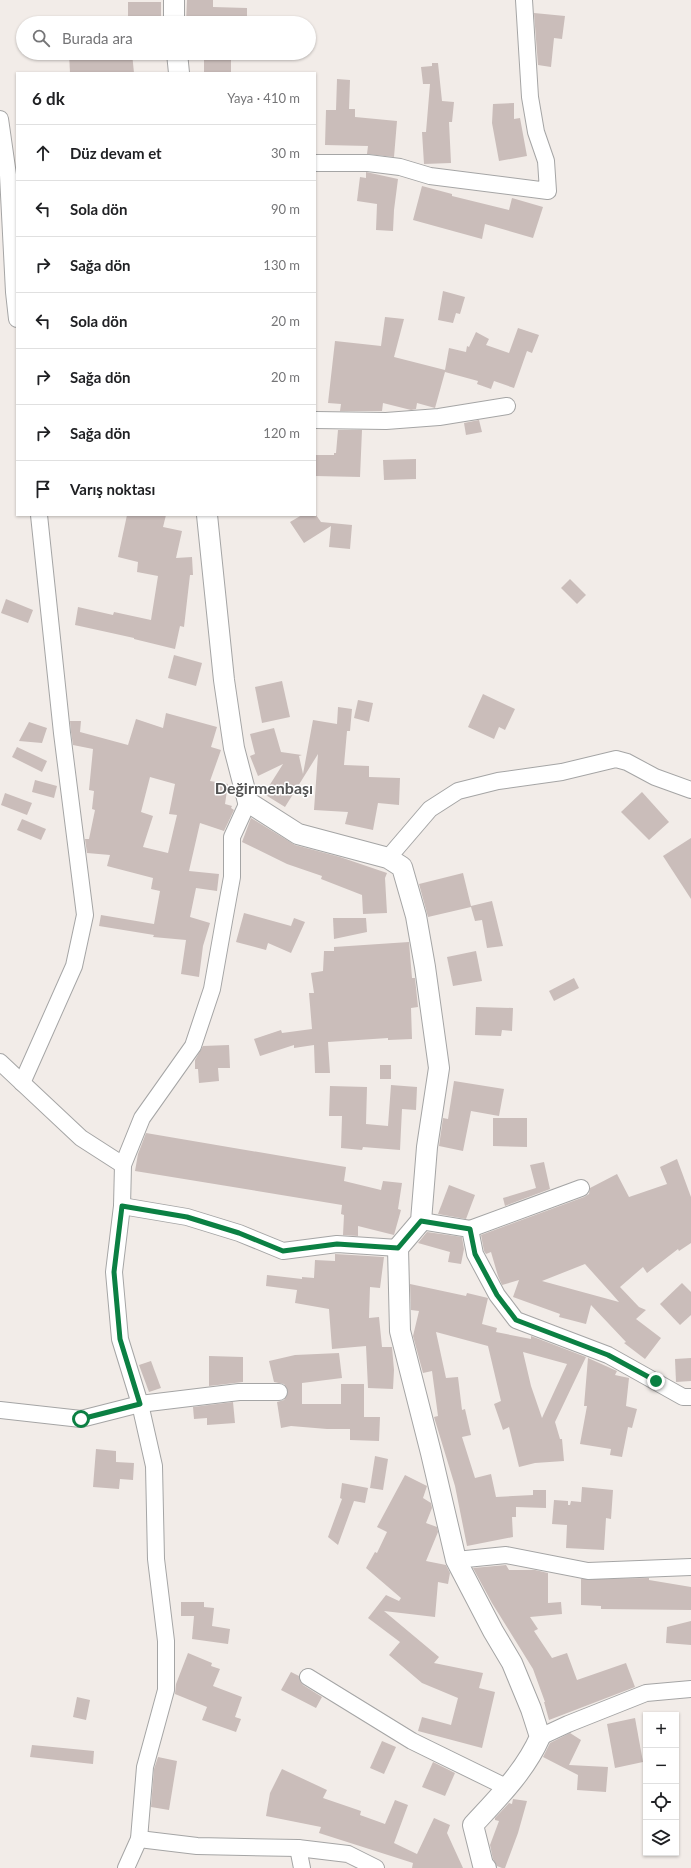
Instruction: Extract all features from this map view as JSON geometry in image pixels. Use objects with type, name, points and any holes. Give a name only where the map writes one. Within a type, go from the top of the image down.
[{"type":"street","points":[[174,0],[174,16]]},
{"type":"street","points":[[316,163],[375,164],[400,167],[430,176],[548,191],[546,161],[536,132],[530,97],[524,0]]},
{"type":"street","points":[[178,60],[179,72]]},
{"type":"street","points":[[0,119],[8,175],[16,310]]},
{"type":"street","points":[[316,420],[398,420],[439,417],[507,406]]},
{"type":"street","points":[[22,1083],[74,966],[85,915],[62,733],[39,516]]},
{"type":"street","points":[[126,1868],[139,1840],[145,1767],[166,1690],[166,1641],[156,1559],[154,1466],[140,1404],[120,1332],[114,1272],[122,1206],[123,1164],[142,1118],[193,1046],[212,989],[232,877],[232,837],[248,802],[234,748],[224,680],[207,516]]},
{"type":"street","points":[[388,858],[420,819],[435,805],[458,791],[498,781],[562,772],[616,759],[628,762],[655,777],[691,790]]},
{"type":"street","points":[[248,802],[298,834],[388,858],[402,867],[416,916],[425,967],[439,1068],[428,1147],[421,1221],[398,1248],[400,1331],[432,1453],[456,1560],[492,1631],[512,1663],[531,1709],[540,1737],[533,1753],[508,1788],[473,1825],[483,1865],[486,1868]]},
{"type":"street","points":[[0,1062],[81,1138],[123,1164]]},
{"type":"street","points":[[421,1221],[470,1229],[581,1188]]},
{"type":"street","points":[[122,1206],[187,1217],[239,1233],[283,1251],[337,1244],[398,1248]]},
{"type":"street","points":[[470,1229],[475,1254],[497,1295],[516,1320],[608,1355],[684,1397],[691,1397]]},
{"type":"street","points":[[0,1410],[81,1419],[140,1404],[239,1392],[278,1392]]},
{"type":"street","points":[[456,1560],[506,1555],[588,1571],[691,1567]]},
{"type":"street","points":[[308,1677],[412,1741],[508,1788]]},
{"type":"street","points":[[540,1737],[568,1724],[646,1693],[691,1689]]},
{"type":"street","points":[[139,1840],[197,1846],[298,1848],[348,1854],[376,1868]]},
{"type":"street","points":[[298,1848],[302,1868]]},
{"type":"building","points":[[187,0],[213,0],[213,7],[247,8],[247,16],[186,16]]},
{"type":"building","points":[[128,2],[161,2],[161,16],[128,16]]},
{"type":"building","points":[[534,13],[565,16],[562,39],[554,38],[551,67],[538,65]]},
{"type":"building","points":[[69,60],[133,60],[134,72],[70,72]]},
{"type":"building","points":[[204,60],[231,60],[231,72],[204,72]]},
{"type":"building","points":[[432,63],[438,63],[442,101],[454,102],[452,122],[449,122],[451,163],[424,164],[422,132],[426,132],[430,84],[423,84],[421,67],[432,66]]},
{"type":"building","points":[[337,79],[350,80],[349,109],[355,109],[355,117],[397,121],[394,157],[367,154],[368,146],[325,145],[326,110],[336,110]]},
{"type":"building","points":[[514,103],[514,119],[520,118],[527,156],[499,161],[492,123],[493,104]]},
{"type":"building","points":[[366,172],[398,179],[393,231],[376,230],[377,204],[357,201],[360,177],[366,178]]},
{"type":"building","points":[[422,186],[452,194],[452,196],[509,210],[512,198],[543,207],[533,238],[485,224],[482,239],[413,220]]},
{"type":"building","points":[[443,291],[465,297],[460,314],[456,313],[453,323],[438,320]]},
{"type":"building","points":[[385,317],[404,319],[394,357],[445,370],[449,348],[466,352],[467,346],[469,347],[476,332],[489,339],[486,345],[509,353],[518,328],[539,335],[532,353],[527,351],[514,388],[494,381],[491,389],[477,384],[478,381],[445,372],[435,408],[417,403],[416,409],[411,410],[383,403],[382,411],[340,411],[341,404],[328,403],[335,341],[381,346]]},
{"type":"building","points":[[479,420],[482,432],[466,435],[464,423]]},
{"type":"building","points":[[338,430],[362,430],[360,477],[316,476],[316,455],[334,455],[334,453],[336,453]]},
{"type":"building","points":[[416,459],[416,479],[384,480],[383,460]]},
{"type":"building","points":[[316,515],[321,522],[352,525],[350,549],[329,547],[331,526],[304,543],[290,522],[300,516]]},
{"type":"building","points":[[127,516],[166,516],[163,527],[182,531],[176,558],[192,557],[193,575],[190,575],[184,627],[180,626],[175,649],[75,625],[78,607],[113,615],[114,612],[151,620],[158,576],[137,572],[138,562],[118,557]]},
{"type":"building","points":[[570,579],[586,595],[577,604],[561,588]]},
{"type":"building","points":[[6,599],[33,610],[28,623],[1,613]]},
{"type":"building","points":[[174,655],[202,663],[196,686],[168,678]]},
{"type":"building","points":[[282,681],[290,717],[262,723],[255,687]]},
{"type":"building","points":[[483,694],[515,709],[505,730],[499,727],[494,739],[468,727]]},
{"type":"building","points":[[358,700],[373,703],[369,722],[354,718]]},
{"type":"building","points":[[338,707],[352,709],[350,731],[347,731],[344,765],[369,766],[369,777],[400,778],[399,805],[378,803],[373,830],[345,824],[348,812],[314,810],[318,754],[285,807],[264,794],[283,764],[258,776],[250,756],[255,754],[250,734],[274,728],[281,752],[302,755],[299,756],[303,774],[313,720],[337,724]]},
{"type":"building","points":[[166,713],[217,727],[211,747],[221,750],[210,781],[228,784],[225,804],[232,806],[231,808],[234,810],[224,831],[200,823],[189,871],[219,874],[217,891],[196,888],[190,917],[210,923],[203,946],[199,977],[181,974],[186,940],[153,937],[154,935],[99,926],[101,915],[154,924],[160,891],[151,889],[153,878],[107,866],[110,855],[87,853],[85,839],[89,839],[95,810],[92,809],[94,791],[89,790],[93,749],[73,745],[70,721],[81,721],[80,732],[128,745],[136,719],[163,728]],"holes":[[[150,777],[175,784],[169,814],[177,815],[168,853],[143,847],[153,816],[141,812]]]},
{"type":"building","points":[[29,722],[47,728],[42,743],[19,741]]},
{"type":"building","points":[[17,747],[47,761],[42,772],[12,757]]},
{"type":"building","points":[[35,780],[57,786],[54,798],[32,792]]},
{"type":"building","points":[[642,792],[669,822],[649,840],[621,812]]},
{"type":"building","points":[[5,793],[32,803],[27,815],[1,805]]},
{"type":"building","points":[[251,818],[295,845],[340,857],[387,873],[385,878],[387,913],[363,914],[362,895],[321,879],[322,876],[287,864],[242,842]]},
{"type":"building","points":[[22,819],[46,829],[41,840],[17,830]]},
{"type":"building","points":[[691,838],[691,899],[663,856]]},
{"type":"building","points":[[463,873],[471,906],[492,901],[503,946],[487,948],[482,920],[475,921],[471,907],[428,917],[419,884]]},
{"type":"building","points":[[244,913],[291,926],[294,918],[305,922],[291,953],[268,943],[266,950],[236,942]]},
{"type":"building","points":[[333,918],[366,918],[367,932],[334,939]]},
{"type":"building","points":[[409,942],[412,978],[415,978],[418,1007],[411,1008],[412,1039],[388,1040],[388,1038],[328,1042],[330,1073],[315,1073],[314,1045],[294,1048],[294,1045],[260,1056],[254,1039],[281,1030],[282,1033],[312,1029],[309,993],[314,993],[311,973],[323,971],[324,951],[334,951],[334,947]]},
{"type":"building","points":[[476,951],[482,981],[453,986],[447,957]]},
{"type":"building","points":[[574,978],[579,988],[554,1001],[549,991]]},
{"type":"building","points":[[476,1007],[513,1008],[512,1031],[502,1030],[501,1036],[475,1035]]},
{"type":"building","points":[[229,1045],[230,1068],[218,1068],[219,1081],[199,1083],[198,1069],[195,1069],[195,1060],[203,1046]]},
{"type":"building","points":[[380,1065],[391,1065],[391,1079],[380,1079]]},
{"type":"building","points":[[454,1081],[504,1089],[499,1116],[471,1111],[463,1151],[439,1146],[443,1118],[448,1119]]},
{"type":"building","points":[[391,1085],[417,1087],[416,1110],[402,1109],[400,1150],[363,1147],[362,1150],[341,1148],[342,1116],[329,1116],[330,1086],[367,1087],[366,1124],[388,1126]]},
{"type":"building","points":[[493,1118],[527,1118],[527,1147],[493,1146]]},
{"type":"building","points":[[146,1133],[346,1167],[344,1181],[381,1190],[383,1181],[402,1183],[398,1209],[401,1210],[394,1235],[358,1226],[358,1236],[343,1235],[344,1215],[341,1214],[342,1205],[135,1171],[138,1154]]},
{"type":"building","points":[[677,1159],[691,1197],[691,1243],[679,1251],[678,1249],[647,1273],[643,1267],[620,1287],[639,1307],[646,1310],[636,1319],[661,1338],[645,1359],[624,1343],[626,1342],[591,1305],[586,1324],[559,1317],[560,1314],[513,1297],[519,1280],[502,1285],[491,1252],[486,1254],[484,1251],[481,1235],[584,1197],[589,1194],[590,1188],[617,1174],[629,1197],[667,1184],[660,1167]],"holes":[[[585,1264],[619,1302],[542,1281]]]},
{"type":"building","points":[[544,1162],[550,1189],[505,1206],[503,1198],[536,1188],[530,1165]]},
{"type":"building","points":[[449,1185],[475,1195],[466,1219],[438,1214]]},
{"type":"building","points":[[427,1232],[462,1237],[464,1249],[461,1264],[448,1262],[450,1252],[418,1243]]},
{"type":"building","points":[[335,1254],[384,1257],[380,1288],[370,1287],[369,1318],[379,1317],[382,1347],[392,1347],[394,1370],[393,1389],[368,1388],[366,1346],[332,1349],[329,1309],[295,1303],[297,1290],[266,1286],[267,1275],[302,1279],[302,1277],[314,1278],[315,1260],[335,1261]]},
{"type":"building","points":[[682,1283],[691,1292],[691,1315],[680,1325],[660,1304]]},
{"type":"building","points":[[410,1284],[466,1296],[467,1293],[488,1298],[482,1324],[497,1328],[496,1332],[531,1339],[531,1336],[586,1357],[555,1422],[560,1439],[562,1439],[564,1461],[535,1463],[519,1467],[509,1427],[503,1430],[494,1404],[501,1401],[488,1346],[436,1332],[446,1378],[458,1377],[462,1410],[465,1409],[471,1435],[462,1437],[475,1478],[491,1474],[496,1497],[533,1495],[533,1490],[546,1490],[546,1508],[516,1507],[516,1517],[512,1517],[513,1537],[467,1546],[455,1486],[434,1417],[438,1416],[432,1371],[423,1373],[413,1336],[419,1311],[411,1310]],"holes":[[[523,1352],[567,1364],[542,1418],[531,1386]]]},
{"type":"building","points":[[339,1353],[342,1378],[302,1383],[302,1404],[341,1404],[341,1384],[364,1384],[364,1417],[380,1417],[379,1441],[350,1440],[350,1429],[291,1426],[281,1428],[277,1402],[284,1400],[288,1392],[284,1384],[274,1382],[269,1361],[295,1355]]},
{"type":"building","points":[[209,1356],[243,1357],[243,1382],[209,1386]]},
{"type":"building","points":[[588,1358],[617,1371],[615,1375],[629,1378],[626,1406],[637,1409],[632,1428],[628,1427],[622,1457],[610,1455],[611,1449],[580,1444],[587,1406],[584,1406]]},
{"type":"building","points":[[691,1358],[691,1381],[676,1382],[675,1359]]},
{"type":"building","points":[[151,1361],[161,1388],[149,1392],[139,1365]]},
{"type":"building","points":[[233,1402],[235,1423],[207,1425],[207,1418],[194,1419],[193,1407]]},
{"type":"building","points":[[96,1449],[116,1451],[116,1462],[134,1463],[133,1480],[120,1479],[119,1489],[93,1487]]},
{"type":"building","points":[[375,1456],[388,1459],[383,1490],[370,1488]]},
{"type":"building","points":[[405,1475],[427,1486],[423,1498],[431,1503],[432,1508],[426,1523],[437,1527],[438,1532],[426,1561],[446,1565],[450,1573],[448,1584],[438,1582],[435,1617],[384,1611],[439,1657],[434,1663],[483,1673],[479,1688],[495,1692],[482,1748],[418,1731],[422,1717],[451,1725],[458,1698],[422,1683],[389,1655],[400,1642],[368,1618],[386,1595],[399,1601],[401,1598],[366,1568],[375,1552],[377,1553],[387,1532],[377,1527]]},
{"type":"building","points":[[342,1483],[368,1488],[365,1503],[354,1501],[338,1545],[328,1537],[342,1499],[340,1498]]},
{"type":"building","points":[[582,1487],[613,1490],[611,1519],[606,1518],[604,1550],[566,1548],[567,1525],[552,1524],[554,1500],[568,1501],[568,1505],[570,1505],[571,1501],[581,1502]]},
{"type":"building","points":[[506,1565],[509,1570],[535,1570],[548,1573],[548,1603],[561,1602],[562,1614],[530,1617],[538,1629],[534,1631],[552,1658],[567,1653],[577,1680],[626,1663],[635,1687],[549,1720],[545,1702],[533,1669],[492,1603],[473,1568]]},
{"type":"building","points":[[649,1578],[649,1580],[691,1587],[691,1610],[601,1609],[601,1606],[581,1605],[581,1579]]},
{"type":"building","points":[[181,1602],[204,1602],[204,1607],[214,1608],[212,1626],[230,1629],[228,1644],[192,1639],[194,1616],[181,1616]]},
{"type":"building","points":[[691,1621],[691,1645],[666,1643],[667,1627]]},
{"type":"building","points":[[188,1653],[212,1663],[211,1666],[220,1669],[213,1686],[242,1697],[235,1717],[241,1719],[236,1732],[202,1720],[207,1707],[175,1694],[176,1684]]},
{"type":"building","points":[[291,1672],[299,1676],[303,1685],[322,1697],[316,1708],[281,1690]]},
{"type":"building","points":[[77,1697],[90,1700],[86,1720],[73,1717]]},
{"type":"building","points":[[635,1718],[643,1762],[615,1768],[607,1724]]},
{"type":"building","points":[[570,1733],[581,1740],[569,1765],[608,1767],[606,1792],[577,1790],[578,1775],[543,1757],[550,1743]]},
{"type":"building","points":[[382,1741],[396,1747],[384,1774],[370,1768]]},
{"type":"building","points":[[32,1745],[94,1751],[93,1764],[30,1757]]},
{"type":"building","points":[[158,1757],[177,1761],[169,1810],[151,1807],[154,1769]]},
{"type":"building","points":[[433,1762],[455,1773],[445,1796],[422,1787]]},
{"type":"building","points":[[282,1769],[327,1790],[323,1798],[361,1811],[360,1815],[385,1824],[395,1800],[408,1805],[394,1843],[417,1854],[434,1818],[450,1825],[447,1833],[463,1868],[412,1868],[413,1863],[319,1833],[321,1827],[266,1816],[270,1793]]},
{"type":"building","points":[[513,1799],[527,1801],[518,1833],[505,1868],[502,1868],[497,1866],[493,1859],[490,1845],[499,1821],[495,1820],[495,1818],[509,1803],[512,1804]]},
{"type":"district","name":"Değirmenbaşı","points":[[264,788]]},
{"type":"route","points":[[81,1419],[140,1404],[120,1339],[114,1272],[122,1206],[187,1217],[239,1233],[283,1251],[337,1244],[398,1248],[421,1221],[470,1229],[475,1254],[497,1295],[516,1320],[562,1336],[608,1355],[656,1381]]}]
